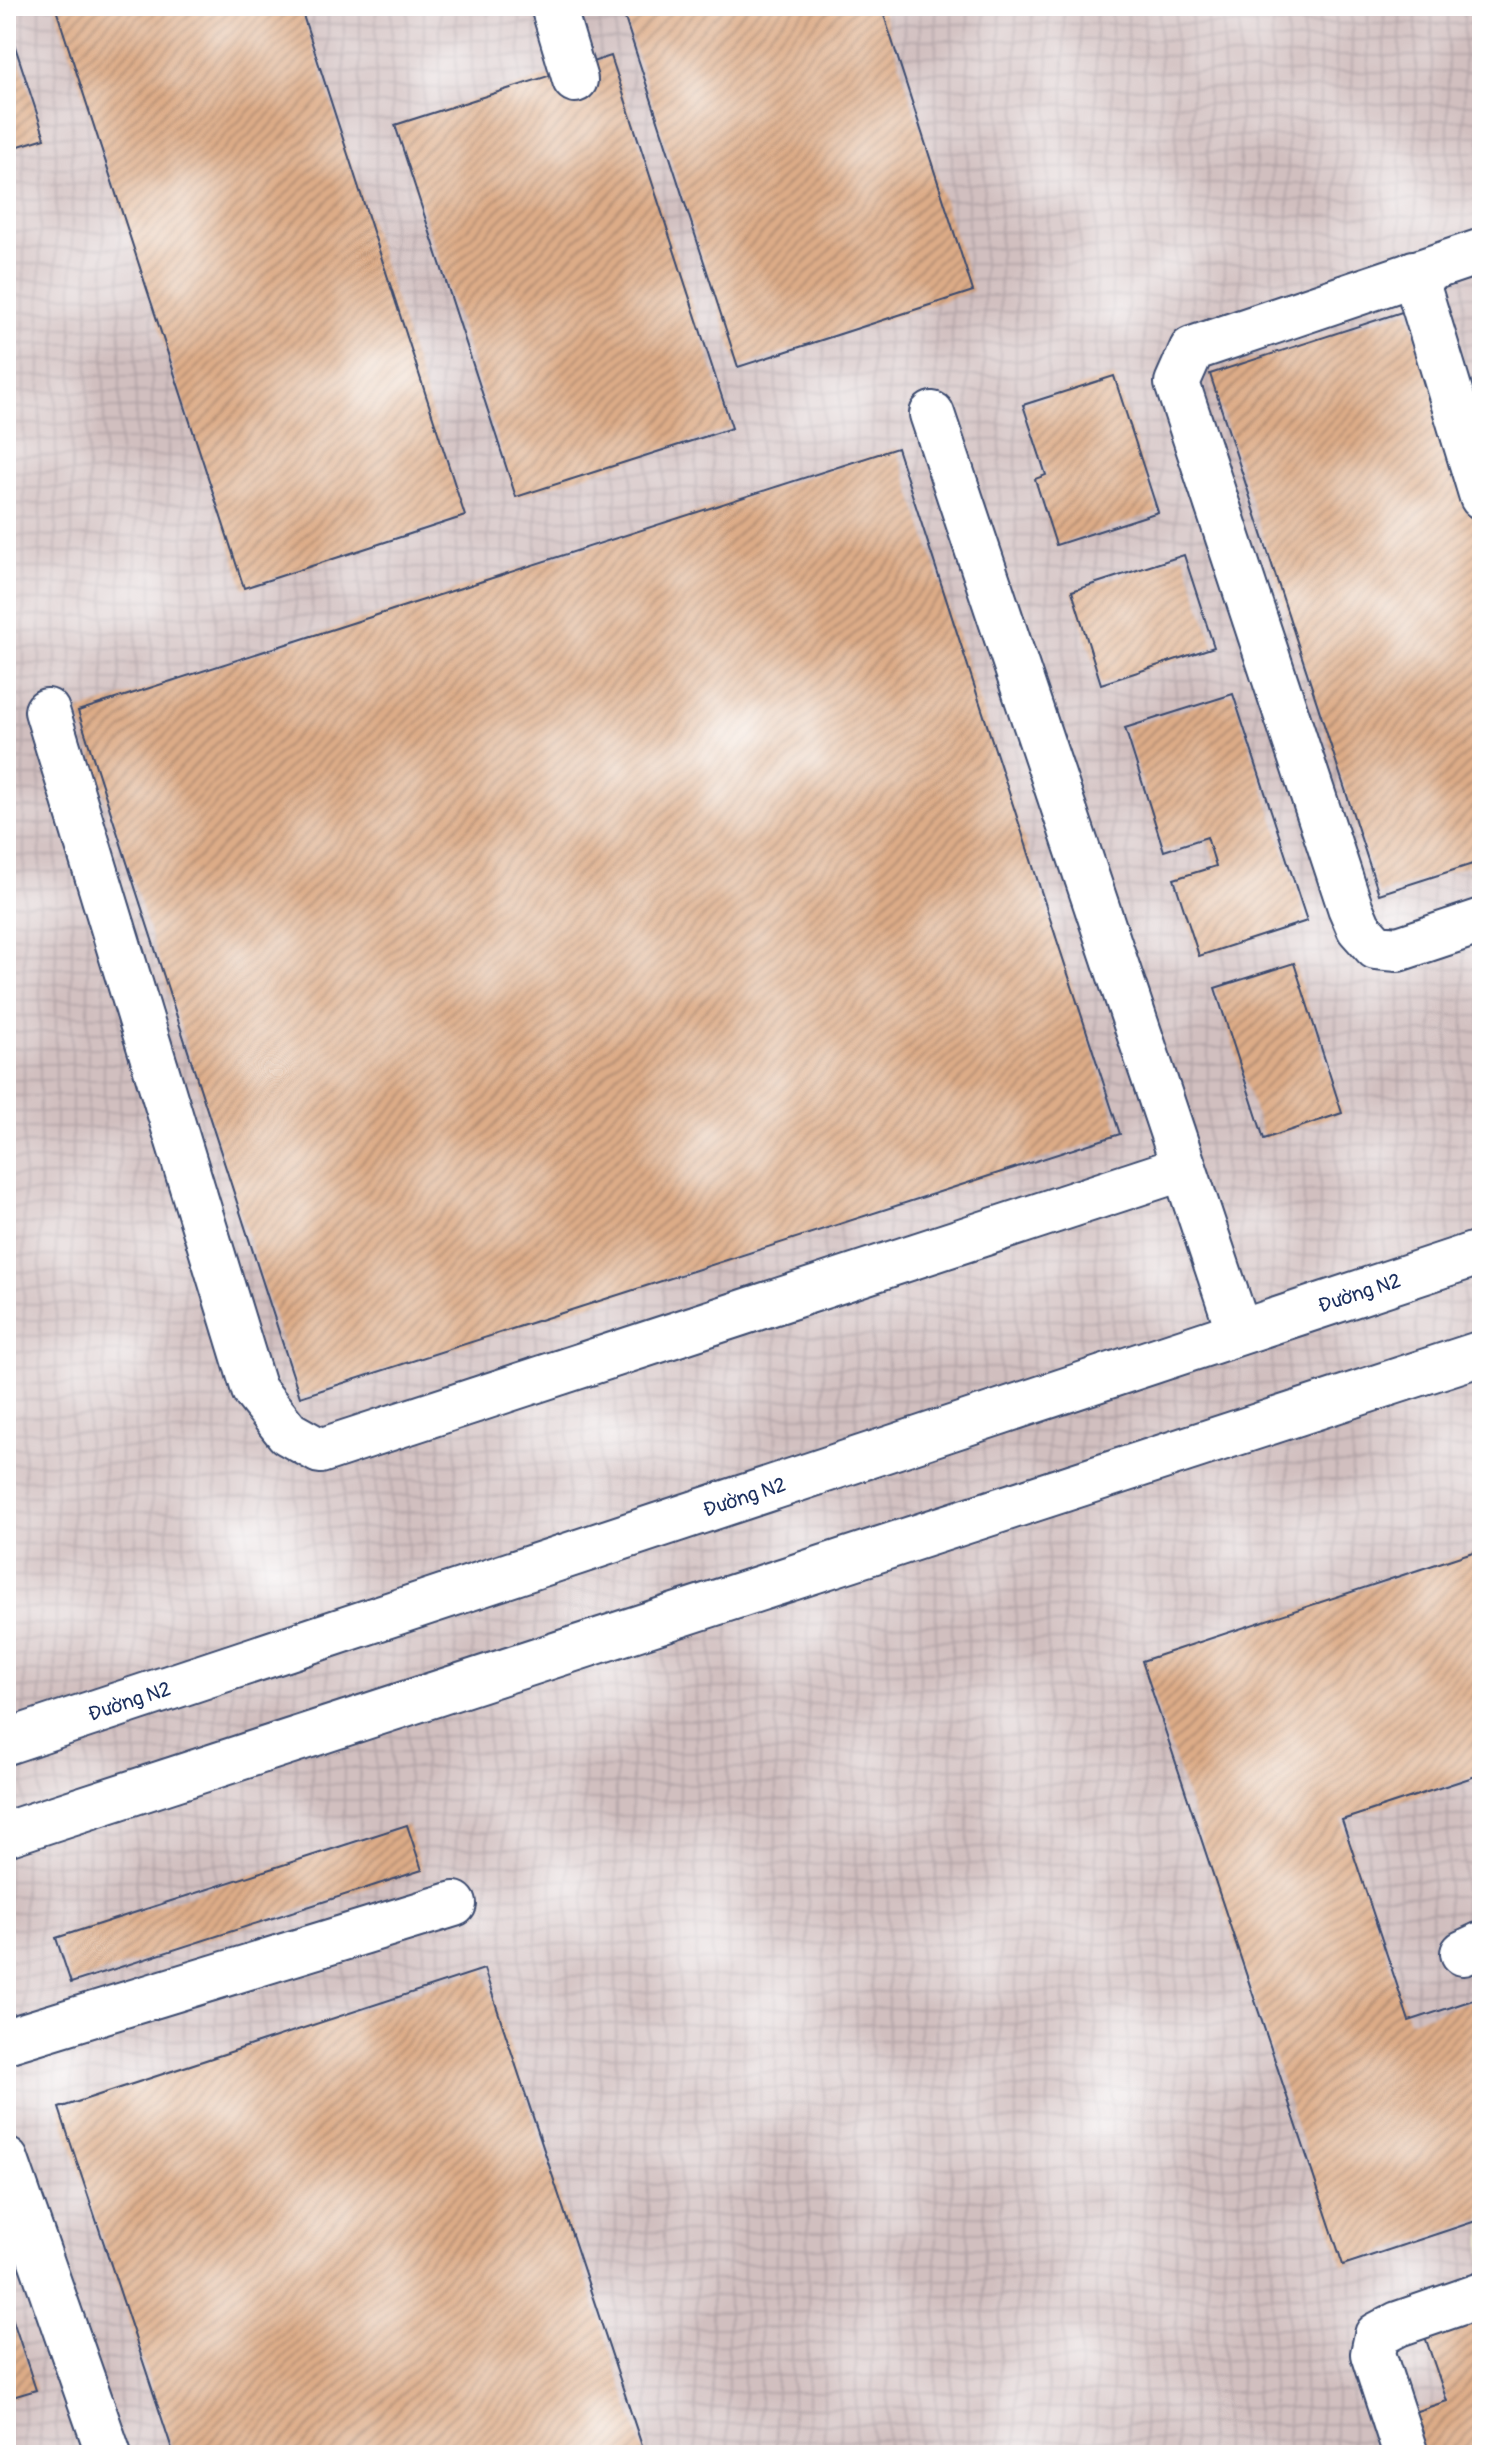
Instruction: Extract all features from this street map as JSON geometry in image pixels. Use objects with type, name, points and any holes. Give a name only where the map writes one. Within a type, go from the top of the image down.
[{"type":"street","points":[[553,6],[575,80]]},
{"type":"street","points":[[1482,251],[1192,349],[1177,383],[1359,928],[1376,947],[1398,949],[1482,921]]},
{"type":"street","points":[[1414,273],[1482,497]]},
{"type":"street","points":[[932,414],[1239,1332]]},
{"type":"street","points":[[47,711],[254,1390],[288,1433],[320,1451],[1184,1168]]},
{"type":"street","name":"Đường N2","points":[[6,1742],[1482,1252]]},
{"type":"street","points":[[6,1834],[1482,1353]]},
{"type":"street","points":[[6,2041],[454,1904]]},
{"type":"street","points":[[6,2160],[109,2455]]},
{"type":"street","points":[[1406,2455],[1373,2354],[1377,2335],[1398,2324],[1482,2295]]},
{"type":"shaded area","points":[[6,6],[1482,6],[1482,2455],[6,2455]]},
{"type":"building","points":[[55,6],[300,6],[465,516],[244,588]]},
{"type":"building","points":[[621,6],[881,6],[973,291],[738,367]]},
{"type":"building","points":[[6,19],[45,138],[6,150]]},
{"type":"building","points":[[611,56],[732,428],[516,497],[395,125]]},
{"type":"building","points":[[1408,310],[1482,538],[1482,861],[1379,894],[1210,374]]},
{"type":"building","points":[[1114,376],[1158,512],[1056,545],[1035,479],[1046,475],[1023,405]]},
{"type":"building","points":[[897,448],[1120,1134],[300,1397],[78,711]]},
{"type":"building","points":[[1184,555],[1214,647],[1101,684],[1072,591]]},
{"type":"building","points":[[1233,694],[1307,921],[1199,956],[1174,879],[1216,866],[1207,837],[1164,851],[1125,728]]},
{"type":"building","points":[[1294,963],[1342,1113],[1264,1139],[1215,988]]},
{"type":"building","points":[[1482,1549],[1482,1774],[1342,1820],[1409,2021],[1482,1997],[1482,2219],[1343,2265],[1142,1661]]},
{"type":"building","points":[[407,1825],[422,1870],[71,1983],[56,1938]]},
{"type":"building","points":[[484,1969],[645,2455],[174,2455],[59,2108]]},
{"type":"building","points":[[6,2299],[36,2390],[6,2399]]},
{"type":"building","points":[[1482,2308],[1482,2455],[1418,2455],[1405,2415],[1447,2401],[1422,2328]]}]
